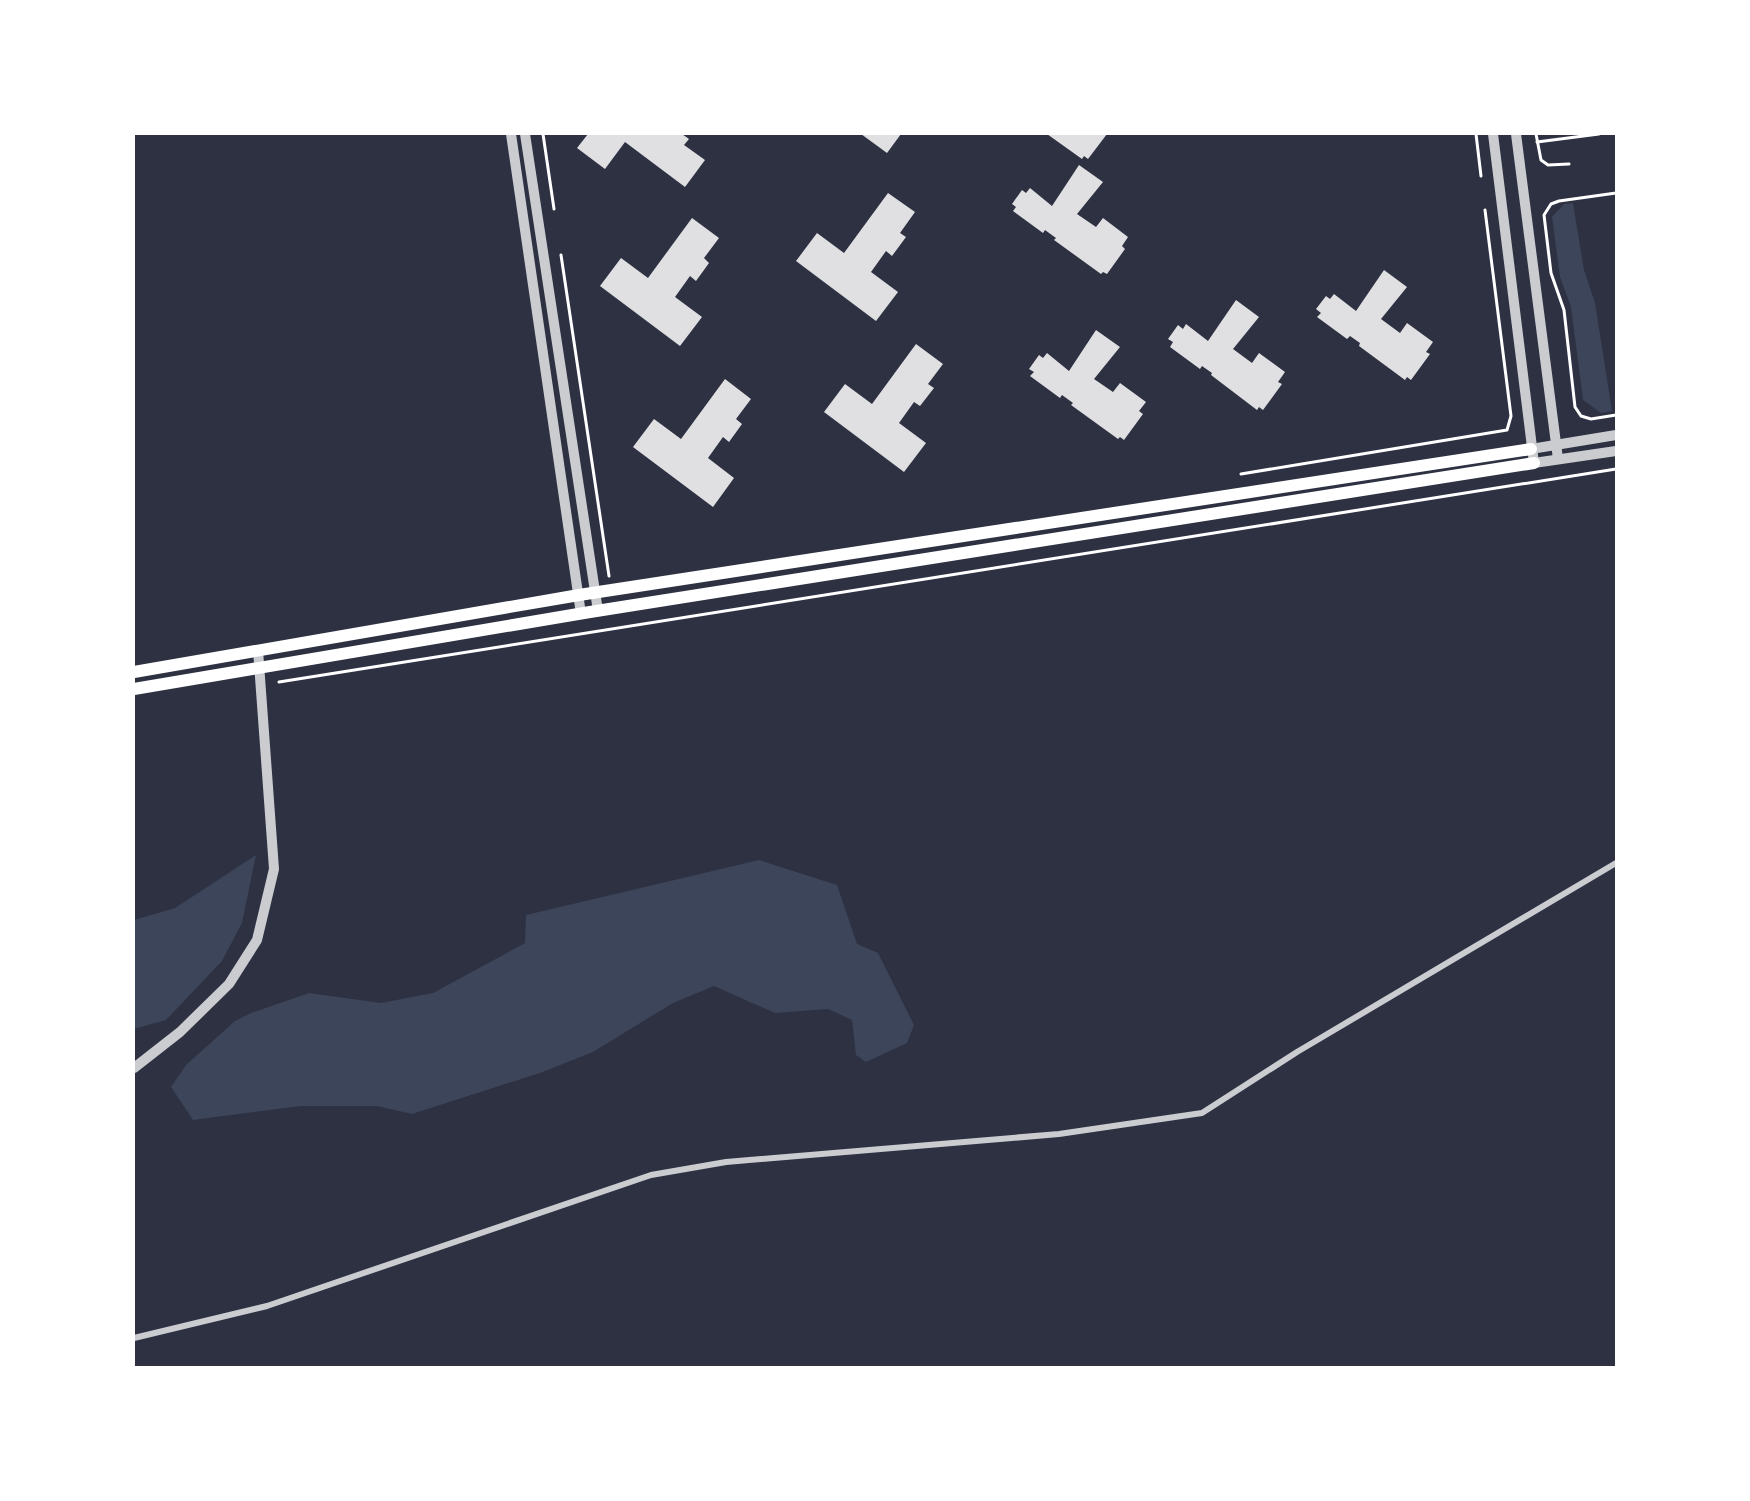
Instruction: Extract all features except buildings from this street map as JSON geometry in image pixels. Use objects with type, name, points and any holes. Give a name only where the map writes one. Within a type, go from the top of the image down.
[{"type":"main road","points":[[134,672],[579,595],[1531,449]]},
{"type":"main road","points":[[134,689],[598,611],[1534,463]]},
{"type":"street","points":[[511,134],[581,614]]},
{"type":"street","points":[[525,134],[598,611]]},
{"type":"street","points":[[1493,134],[1534,463],[1617,451]]},
{"type":"street","points":[[1516,134],[1558,459]]},
{"type":"street","points":[[1531,449],[1617,435]]},
{"type":"street","points":[[134,1068],[180,1032],[229,984],[256,940],[274,869],[258,650]]},
{"type":"street","points":[[134,1338],[267,1306],[651,1175],[726,1162],[1059,1134],[1202,1113],[1297,1052],[1617,863]]},
{"type":"path","points":[[543,134],[554,208]]},
{"type":"path","points":[[1476,134],[1481,176]]},
{"type":"path","points":[[1536,134],[1541,160],[1548,165],[1569,164]]},
{"type":"path","points":[[1537,142],[1599,134]]},
{"type":"path","points":[[1617,193],[1559,201],[1551,204],[1544,215],[1551,273],[1564,310],[1575,407],[1581,416],[1591,419],[1617,415]]},
{"type":"path","points":[[1241,474],[1507,430],[1512,416],[1485,210]]},
{"type":"path","points":[[561,255],[608,576],[620,574]]},
{"type":"path","points":[[279,682],[1617,469]]},
{"type":"shaded area","points":[[1573,203],[1584,270],[1595,303],[1612,411],[1601,413],[1583,400],[1571,307],[1560,277],[1552,217],[1564,204]]},
{"type":"shaded area","points":[[256,855],[242,923],[222,961],[166,1020],[134,1029],[134,920],[175,908]]},
{"type":"shaded area","points":[[759,860],[837,885],[857,944],[878,953],[914,1025],[907,1043],[866,1062],[856,1055],[852,1020],[828,1009],[775,1013],[714,986],[673,1003],[593,1052],[540,1073],[412,1114],[377,1106],[301,1106],[193,1120],[171,1087],[186,1065],[235,1021],[251,1013],[309,993],[381,1003],[433,993],[525,943],[526,915]]}]
